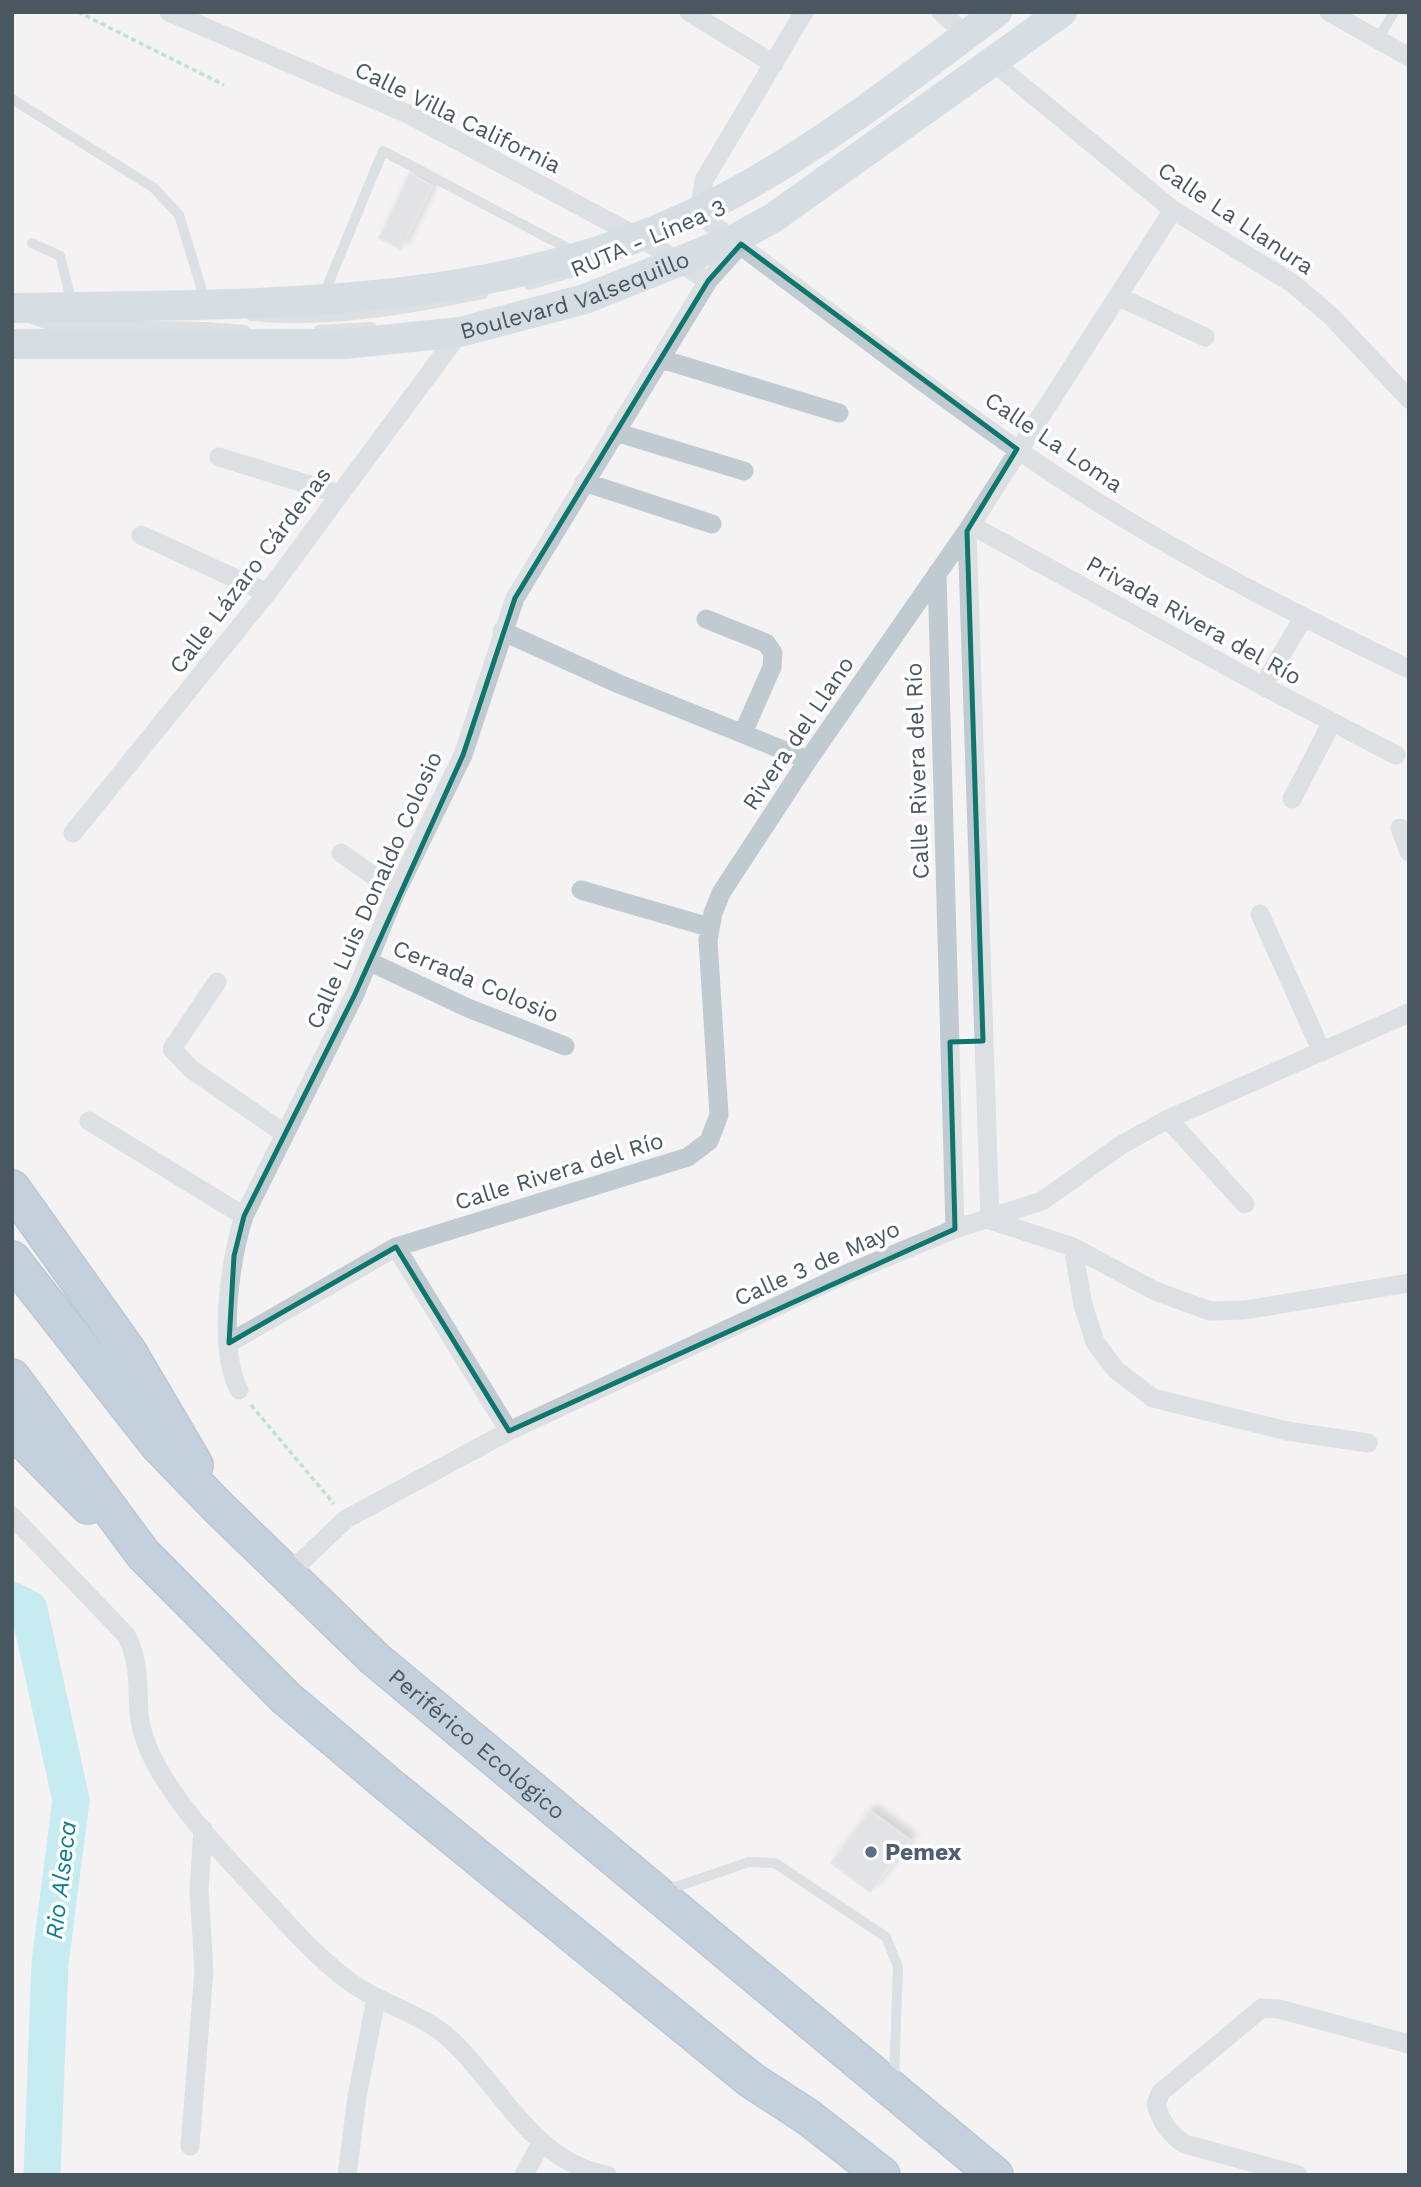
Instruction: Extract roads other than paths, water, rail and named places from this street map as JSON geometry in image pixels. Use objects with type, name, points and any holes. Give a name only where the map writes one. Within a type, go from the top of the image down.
[{"type":"highway","points":[[12,1188],[128,1351],[167,1413],[219,1508]]},
{"type":"highway","name":"Periférico Ecológico","points":[[12,1259],[158,1445],[375,1659],[654,1894],[894,2088],[995,2175]]},
{"type":"highway","points":[[12,1377],[143,1554]]},
{"type":"highway","points":[[12,1429],[68,1489],[143,1554],[286,1698],[751,2080],[808,2117],[882,2175]]},
{"type":"main road","name":"Boulevard Valsequillo","points":[[12,344],[344,344],[564,306],[662,248],[809,195],[1062,12]]},
{"type":"main road","name":"Boulevard Valsequillo","points":[[12,308],[72,307],[207,316],[322,299],[448,287],[583,256],[662,248],[718,227],[790,160],[966,35],[1000,16]]},
{"type":"street","name":"Calle Villa California","points":[[169,12],[408,114],[662,248]]},
{"type":"street","points":[[689,12],[774,64]]},
{"type":"street","points":[[718,227],[704,180],[804,12]]},
{"type":"street","points":[[941,12],[966,35]]},
{"type":"street","points":[[1329,12],[1409,57]]},
{"type":"street","name":"Calle La Llanura","points":[[993,62],[1173,210],[1292,283],[1331,316],[1409,399]]},
{"type":"street","points":[[937,573],[1119,298],[1173,210]]},
{"type":"street","name":"Calle Luis Donaldo Colosio","points":[[239,1390],[233,1379],[229,1343],[234,1256],[244,1216],[345,1016],[396,892],[471,734],[502,631],[529,570],[708,281],[718,227]]},
{"type":"street","name":"Calle La Loma","points":[[718,227],[1017,449],[1122,516],[1303,618],[1409,669]]},
{"type":"street","points":[[662,248],[708,281]]},
{"type":"street","points":[[1119,298],[1205,337]]},
{"type":"street","name":"Calle Lázaro Cárdenas","points":[[73,833],[267,593],[339,494],[471,323]]},
{"type":"street","points":[[661,359],[839,413]]},
{"type":"street","points":[[615,432],[744,471]]},
{"type":"street","points":[[219,457],[339,494]]},
{"type":"street","points":[[584,482],[712,524]]},
{"type":"street","points":[[969,528],[975,806],[990,1220],[1073,1247],[1155,1291],[1210,1311],[1245,1310],[1409,1283]]},
{"type":"street","name":"Privada Rivera del Río","points":[[969,528],[1396,755]]},
{"type":"street","points":[[141,535],[267,593]]},
{"type":"street","name":"Rivera del Llano","points":[[709,927],[721,893],[808,760],[937,573]]},
{"type":"street","name":"Calle Rivera del Río","points":[[937,573],[955,1229]]},
{"type":"street","points":[[1263,686],[1303,618]]},
{"type":"street","points":[[706,619],[766,643],[773,653],[772,667],[743,733]]},
{"type":"street","points":[[502,631],[619,684],[808,760]]},
{"type":"street","points":[[1292,799],[1332,722]]},
{"type":"street","points":[[942,806],[975,806]]},
{"type":"street","points":[[1400,828],[1409,852]]},
{"type":"street","points":[[341,853],[396,892]]},
{"type":"street","points":[[581,890],[709,927]]},
{"type":"street","points":[[1260,914],[1322,1052]]},
{"type":"street","name":"Calle Rivera del Río","points":[[229,1343],[396,1247],[688,1157],[701,1150],[716,1129],[719,1115],[709,927]]},
{"type":"street","name":"Cerrada Colosio","points":[[368,961],[467,1008],[565,1046]]},
{"type":"street","points":[[217,982],[172,1049],[191,1069],[285,1134]]},
{"type":"street","name":"Calle 3 de Mayo","points":[[287,1575],[346,1519],[509,1431],[844,1275],[955,1229],[990,1220],[1042,1201],[1121,1145],[1168,1119],[1405,1018]]},
{"type":"street","points":[[950,1042],[983,1041]]},
{"type":"street","points":[[1168,1119],[1245,1204]]},
{"type":"street","points":[[89,1121],[244,1216]]},
{"type":"street","points":[[396,1247],[509,1431]]},
{"type":"street","points":[[1073,1247],[1083,1305],[1095,1342],[1116,1370],[1153,1398],[1287,1431],[1368,1443]]},
{"type":"street","points":[[12,1516],[126,1635],[137,1659],[139,1714],[149,1749],[169,1787],[203,1829],[323,1959],[376,1999],[447,2036],[541,2143],[569,2162],[591,2172],[607,2175]]},
{"type":"street","points":[[190,2146],[204,1970],[199,1889],[203,1829]]},
{"type":"street","points":[[347,2175],[357,2097],[376,1999]]},
{"type":"street","points":[[1298,2175],[1185,2144],[1174,2137],[1160,2119],[1156,2104],[1161,2092],[1262,2008],[1279,2009],[1409,2045]]},
{"type":"street","points":[[524,2175],[541,2143]]},
{"type":"lane","points":[[778,200],[1043,12]]},
{"type":"lane","points":[[1378,39],[1394,12]]},
{"type":"lane","points":[[812,160],[1000,16]]},
{"type":"lane","points":[[12,99],[154,188],[167,201],[179,215],[207,316]]},
{"type":"lane","points":[[322,299],[383,150],[583,256]]},
{"type":"lane","points":[[32,243],[60,256],[72,307]]},
{"type":"lane","points":[[522,286],[662,248]]},
{"type":"lane","name":"RUTA - Línea 3","points":[[471,323],[582,287],[662,248]]},
{"type":"lane","points":[[12,308],[35,323],[46,324],[225,313],[273,318],[348,314],[496,292]]},
{"type":"lane","points":[[207,316],[254,331]]},
{"type":"lane","points":[[308,330],[384,326]]},
{"type":"lane","points":[[654,1894],[749,1863],[775,1863],[886,1937],[898,1967],[894,2088]]},
{"type":"waterway","name":"Rio Alseca","points":[[12,1600],[29,1609],[71,1800],[50,1963],[42,2175]]},
{"type":"place","name":"Pemex","points":[[871,1852]]}]
